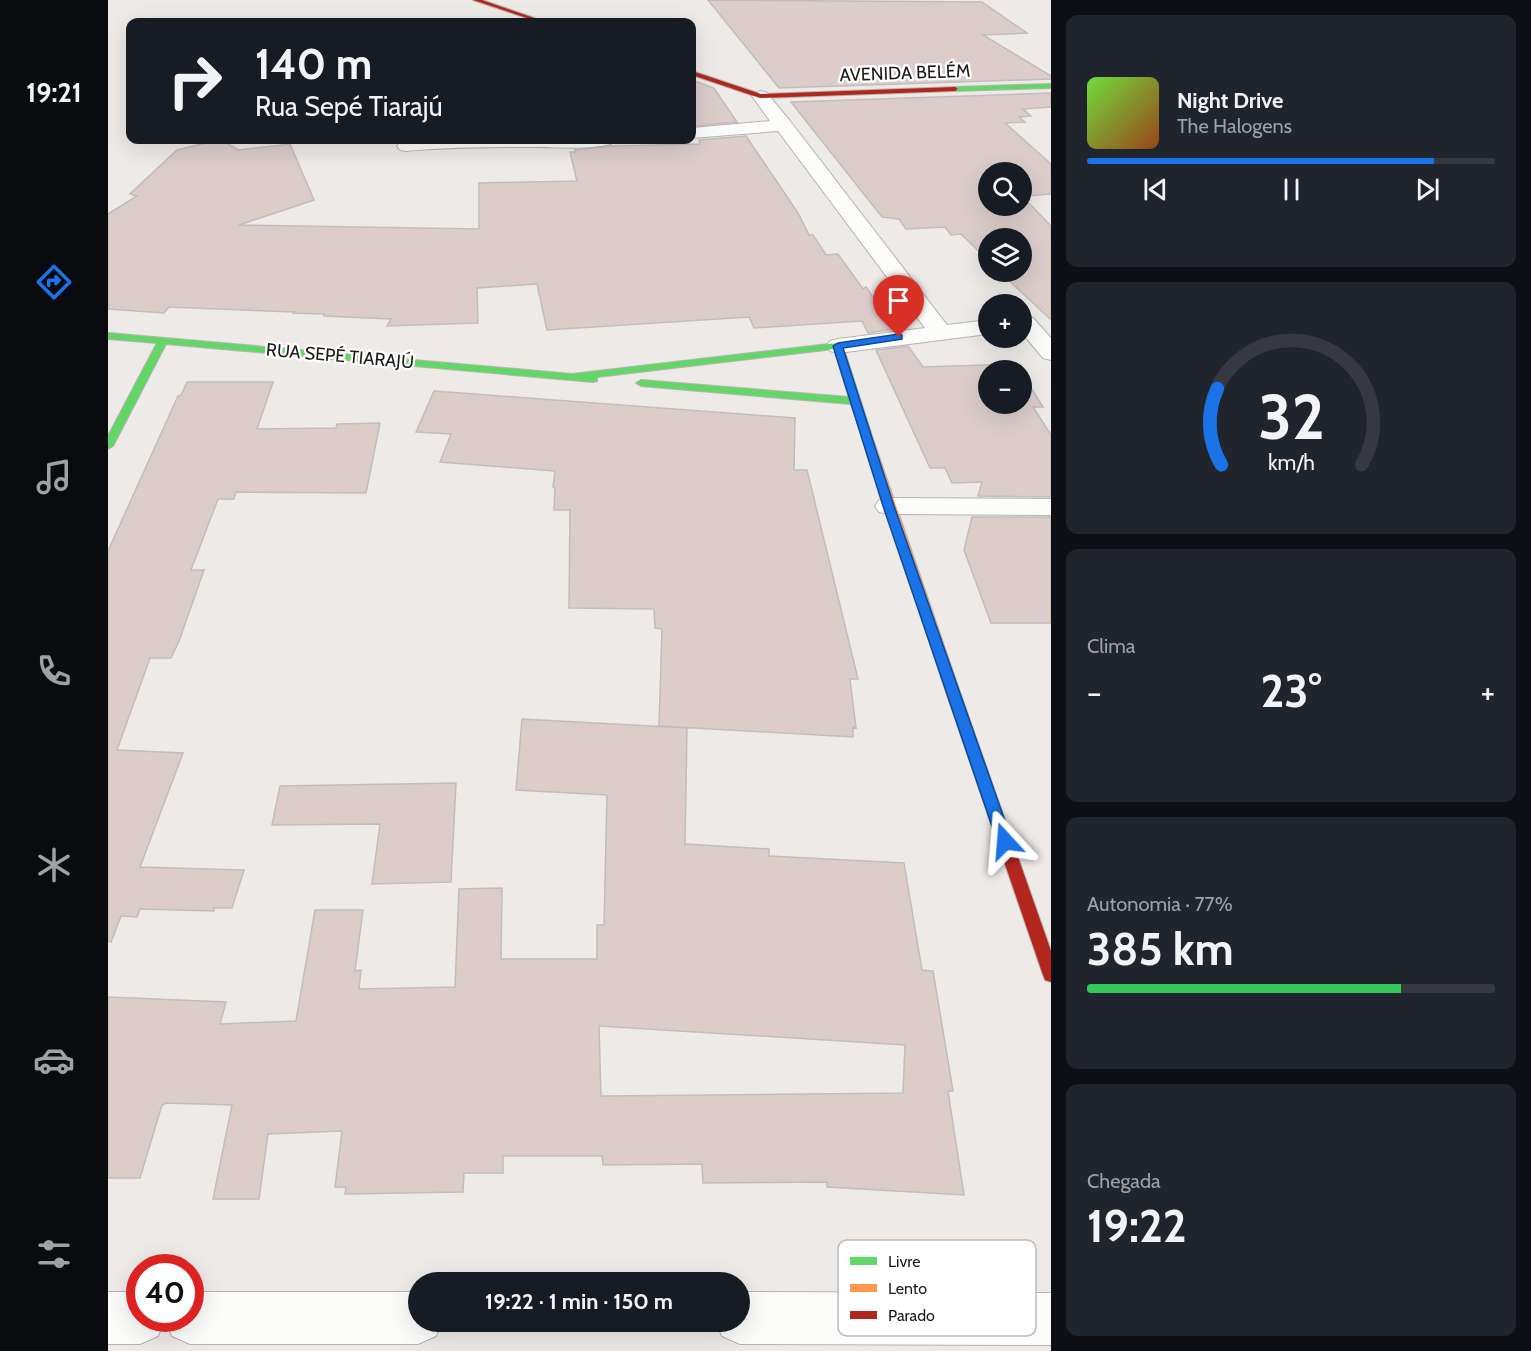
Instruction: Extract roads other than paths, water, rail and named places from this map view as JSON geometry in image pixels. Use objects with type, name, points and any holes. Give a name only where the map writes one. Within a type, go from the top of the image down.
[{"type":"street","points":[[476,0],[531,18]]},
{"type":"street","points":[[696,74],[760,96],[940,332]]},
{"type":"street","name":"AVENIDA BELÉM","points":[[760,96],[1051,86]]},
{"type":"street","points":[[696,133],[784,125]]},
{"type":"street","points":[[406,146],[422,144]]},
{"type":"street","points":[[1032,323],[1051,320]]},
{"type":"street","name":"RUA SEPÉ TIARAJÚ","points":[[572,377],[978,328]]},
{"type":"street","points":[[1032,333],[1051,353]]},
{"type":"street","name":"RUA SEPÉ TIARAJÚ","points":[[108,336],[855,401]]},
{"type":"street","points":[[108,446],[163,340]]},
{"type":"street","points":[[838,346],[888,506],[1051,975]]},
{"type":"street","points":[[888,506],[1051,507]]},
{"type":"street","points":[[108,1318],[126,1318]]},
{"type":"street","points":[[204,1318],[408,1318]]},
{"type":"street","points":[[750,1318],[838,1318]]},
{"type":"street","points":[[1036,1319],[1051,1319]]}]
